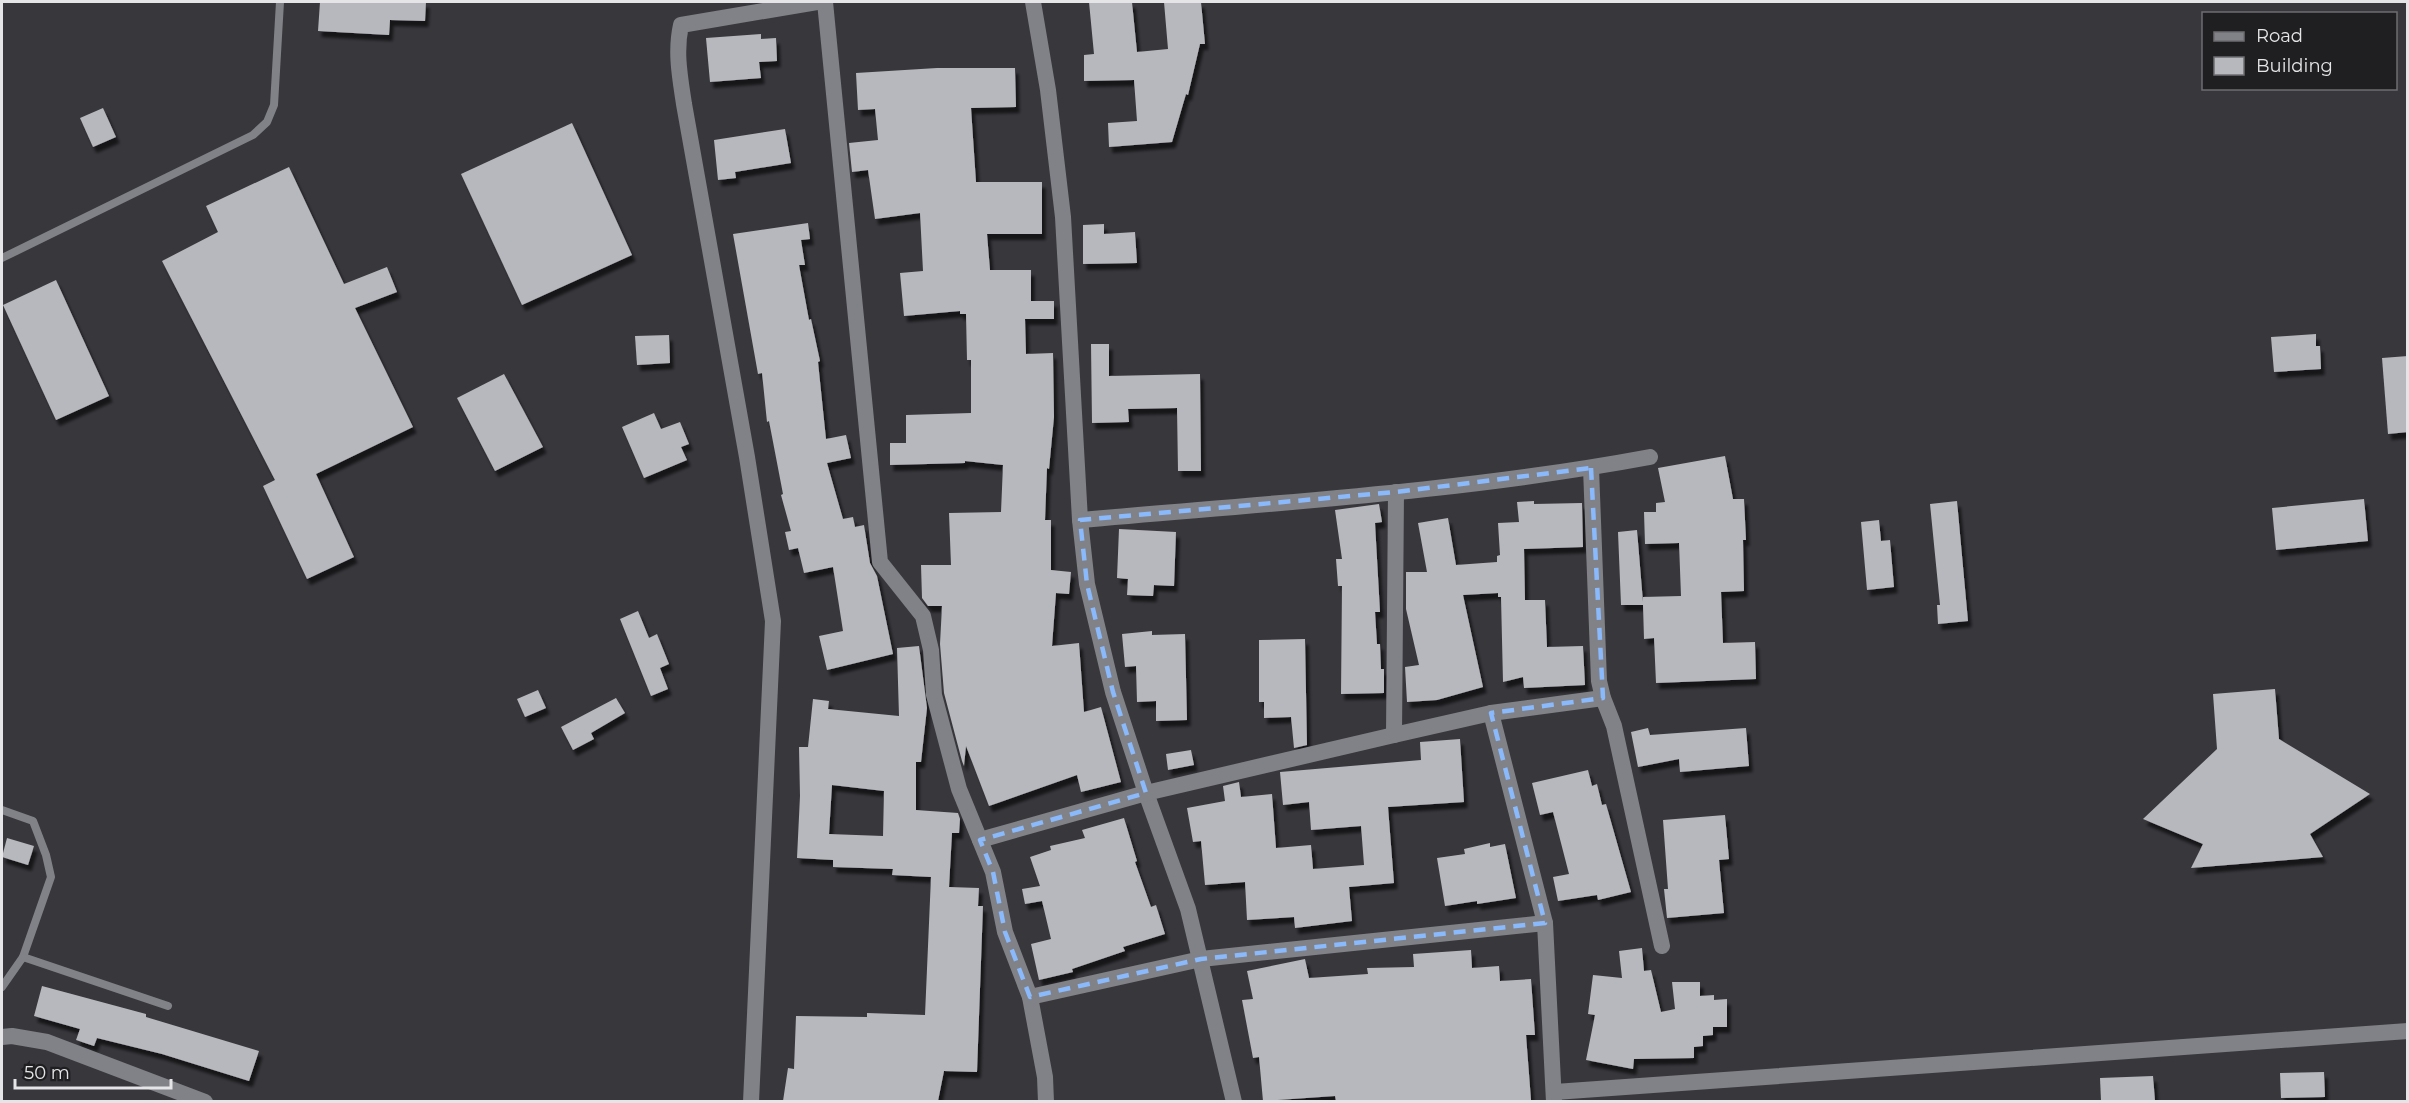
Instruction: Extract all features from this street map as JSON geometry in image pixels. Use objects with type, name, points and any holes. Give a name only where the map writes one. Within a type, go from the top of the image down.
[{"type":"street","points":[[752,1101],[773,621],[747,458],[684,104],[678,39],[681,25],[817,2]]},
{"type":"street","points":[[825,2],[880,562],[923,616],[931,650],[934,695],[959,789],[993,872],[1005,932],[1030,997],[1045,1077],[1046,1101]]},
{"type":"street","points":[[1033,2],[1048,90],[1063,216],[1080,520],[1087,584],[1113,692],[1146,794],[1188,909],[1233,1101]]},
{"type":"street","points":[[1080,520],[1396,492],[1592,468],[1650,457]]},
{"type":"street","points":[[1592,468],[1599,681],[1614,726],[1662,946]]},
{"type":"street","points":[[1394,735],[1396,492]]},
{"type":"street","points":[[980,840],[1146,794],[1394,735],[1491,713],[1603,698]]},
{"type":"street","points":[[1491,713],[1545,923],[1555,1097],[2408,1031]]},
{"type":"street","points":[[1030,997],[1201,959],[1545,923]]},
{"type":"street","points":[[2,1037],[12,1036],[47,1042],[168,1096],[205,1101]]},
{"type":"lane","points":[[2,258],[253,135],[260,129],[267,122],[274,105],[280,2]]},
{"type":"lane","points":[[2,810],[33,821],[46,855],[51,877],[23,957],[2,987]]},
{"type":"lane","points":[[23,957],[168,1006]]},
{"type":"highlighted area","points":[[1591,468],[1603,698],[1491,713],[1545,923],[1201,959],[1030,997],[1005,932],[993,872],[980,840],[1146,793],[1113,692],[1087,584],[1080,520],[1396,492]]},
{"type":"building","points":[[320,2],[426,2],[425,21],[390,20],[389,35],[318,31]]},
{"type":"building","points":[[1089,2],[1132,2],[1137,52],[1168,49],[1164,2],[1201,2],[1205,44],[1200,44],[1188,95],[1186,94],[1172,142],[1109,147],[1108,123],[1137,121],[1134,80],[1084,81],[1084,55],[1094,54]]},
{"type":"building","points":[[761,34],[761,39],[776,38],[777,61],[759,62],[761,78],[710,82],[706,38]]},
{"type":"building","points":[[937,68],[1015,68],[1016,107],[971,108],[976,182],[1042,182],[1042,234],[987,234],[990,270],[1031,270],[1031,301],[1054,301],[1054,319],[1025,319],[1026,354],[1053,353],[1054,417],[1049,469],[1047,468],[1045,520],[1051,520],[1051,570],[1071,572],[1069,594],[1056,593],[1052,646],[1079,643],[1084,712],[1101,707],[1121,782],[1081,792],[1077,775],[989,806],[966,746],[964,766],[962,761],[944,693],[940,644],[942,606],[928,606],[922,598],[921,565],[951,565],[949,513],[1001,512],[1003,465],[965,461],[965,463],[890,465],[890,443],[906,443],[906,415],[971,413],[971,360],[967,360],[966,314],[960,314],[960,311],[904,316],[900,273],[923,271],[920,213],[875,219],[868,170],[852,172],[849,143],[878,140],[875,109],[858,110],[856,73]]},
{"type":"building","points":[[103,108],[116,137],[93,147],[80,118]]},
{"type":"building","points":[[572,123],[632,255],[522,305],[461,174]]},
{"type":"building","points":[[785,129],[791,163],[735,172],[736,178],[718,180],[714,140]]},
{"type":"building","points":[[289,167],[344,284],[387,267],[397,292],[355,308],[413,427],[316,474],[354,557],[307,579],[263,486],[275,480],[162,261],[218,232],[206,206]]},
{"type":"building","points":[[808,223],[810,239],[801,240],[805,265],[799,265],[809,320],[811,319],[820,361],[818,362],[826,439],[846,435],[851,458],[827,463],[843,519],[853,517],[855,527],[864,525],[870,563],[877,576],[893,654],[827,670],[819,636],[843,631],[833,567],[804,573],[798,548],[789,550],[785,532],[791,531],[781,495],[783,494],[769,421],[767,422],[762,373],[758,374],[733,234]]},
{"type":"building","points":[[1104,224],[1104,234],[1135,232],[1137,263],[1083,264],[1083,225]]},
{"type":"building","points":[[56,280],[109,396],[56,420],[3,305]]},
{"type":"building","points":[[2316,334],[2316,346],[2320,346],[2321,369],[2274,372],[2271,337]]},
{"type":"building","points":[[669,335],[670,363],[637,365],[635,336]]},
{"type":"building","points":[[1091,344],[1109,344],[1109,376],[1200,374],[1201,471],[1178,471],[1177,408],[1128,409],[1129,422],[1092,423]]},
{"type":"building","points":[[2408,356],[2408,432],[2388,434],[2382,358]]},
{"type":"building","points":[[504,374],[543,447],[495,471],[457,398]]},
{"type":"building","points":[[654,413],[661,429],[680,422],[689,444],[681,447],[687,460],[644,478],[622,427]]},
{"type":"building","points":[[1725,456],[1733,499],[1744,499],[1746,540],[1743,540],[1744,591],[1721,592],[1723,643],[1755,642],[1756,679],[1656,683],[1654,638],[1644,639],[1643,605],[1621,605],[1618,532],[1637,530],[1643,602],[1643,597],[1681,596],[1679,543],[1645,544],[1644,512],[1656,512],[1656,503],[1665,502],[1658,468]]},
{"type":"building","points":[[2364,499],[2368,541],[2276,550],[2272,508]]},
{"type":"building","points":[[1534,501],[1534,504],[1582,503],[1583,547],[1524,549],[1525,600],[1545,600],[1547,647],[1583,646],[1585,685],[1524,688],[1523,677],[1503,682],[1501,597],[1498,597],[1498,593],[1463,595],[1483,687],[1437,700],[1407,702],[1405,667],[1419,665],[1406,609],[1406,572],[1427,572],[1418,523],[1448,518],[1456,565],[1497,562],[1497,556],[1500,555],[1498,523],[1519,522],[1517,502]]},
{"type":"building","points":[[1957,501],[1968,621],[1938,624],[1937,605],[1940,605],[1930,504]]},
{"type":"building","points":[[1379,504],[1382,522],[1375,523],[1380,612],[1375,612],[1377,644],[1380,644],[1381,669],[1384,669],[1384,693],[1341,694],[1342,586],[1338,586],[1336,559],[1342,559],[1335,510]]},
{"type":"building","points":[[1879,520],[1881,541],[1890,540],[1894,587],[1867,590],[1861,522]]},
{"type":"building","points":[[1119,529],[1176,532],[1174,586],[1154,585],[1153,596],[1127,595],[1128,579],[1117,578]]},
{"type":"building","points":[[638,611],[649,638],[657,634],[669,664],[660,668],[668,689],[651,696],[620,619]]},
{"type":"building","points":[[1152,631],[1152,635],[1185,634],[1187,720],[1156,721],[1156,701],[1137,702],[1136,666],[1125,667],[1122,634]]},
{"type":"building","points":[[1305,639],[1307,745],[1294,748],[1291,717],[1264,718],[1264,702],[1259,702],[1259,640]]},
{"type":"building","points":[[919,646],[927,708],[921,762],[916,762],[916,810],[958,813],[959,833],[952,833],[949,887],[979,888],[978,906],[983,906],[977,1072],[944,1071],[938,1101],[783,1101],[788,1068],[794,1069],[796,1016],[867,1017],[867,1013],[925,1015],[931,877],[892,875],[893,869],[833,867],[833,860],[797,858],[800,796],[799,747],[808,747],[813,699],[829,701],[828,709],[899,716],[897,648]],"holes":[[[832,785],[884,791],[883,836],[829,834]]]},
{"type":"building","points":[[2275,689],[2279,739],[2370,794],[2310,834],[2323,857],[2191,868],[2203,844],[2143,819],[2217,749],[2213,694]]},
{"type":"building","points":[[538,690],[546,708],[525,717],[517,699]]},
{"type":"building","points":[[616,698],[625,713],[591,733],[594,739],[573,750],[561,727]]},
{"type":"building","points":[[1648,728],[1650,735],[1746,728],[1749,766],[1680,772],[1679,759],[1638,767],[1631,732]]},
{"type":"building","points":[[1460,739],[1464,802],[1388,807],[1394,883],[1349,887],[1352,921],[1295,928],[1294,917],[1247,920],[1245,882],[1205,885],[1201,841],[1193,842],[1187,808],[1225,801],[1223,786],[1239,782],[1241,797],[1272,794],[1276,848],[1311,845],[1313,869],[1364,865],[1361,826],[1311,830],[1309,802],[1283,805],[1280,772],[1421,760],[1420,742]]},
{"type":"building","points":[[1191,750],[1194,765],[1168,770],[1166,754]]},
{"type":"building","points":[[1588,770],[1592,786],[1597,784],[1602,805],[1606,804],[1631,892],[1598,900],[1597,895],[1558,901],[1553,877],[1569,874],[1553,812],[1540,815],[1532,783]]},
{"type":"building","points":[[1725,815],[1729,859],[1719,860],[1724,913],[1667,918],[1664,889],[1668,889],[1663,820]]},
{"type":"building","points":[[1124,818],[1137,861],[1135,862],[1151,907],[1156,905],[1165,934],[1123,947],[1125,951],[1072,969],[1073,972],[1039,980],[1031,944],[1051,939],[1042,901],[1025,904],[1022,889],[1040,886],[1030,857],[1051,850],[1050,846],[1085,838],[1082,830]]},
{"type":"building","points":[[7,838],[34,846],[28,865],[2,857]]},
{"type":"building","points":[[1490,843],[1490,847],[1505,844],[1516,898],[1445,906],[1437,858],[1465,854],[1464,849]]},
{"type":"building","points":[[1642,948],[1644,971],[1651,970],[1661,1012],[1675,1009],[1672,982],[1700,982],[1700,996],[1714,995],[1714,1000],[1727,999],[1727,1027],[1713,1027],[1713,1035],[1703,1036],[1703,1046],[1694,1047],[1694,1058],[1634,1059],[1633,1069],[1586,1060],[1595,1015],[1588,1014],[1593,975],[1622,978],[1619,951]]},
{"type":"building","points":[[1471,950],[1472,968],[1499,966],[1500,981],[1531,979],[1535,1035],[1526,1035],[1531,1100],[1336,1101],[1335,1096],[1263,1101],[1259,1057],[1253,1058],[1242,1000],[1253,999],[1247,971],[1305,959],[1309,978],[1368,974],[1367,968],[1414,967],[1413,954]]},
{"type":"building","points":[[42,986],[146,1014],[146,1017],[259,1051],[249,1081],[162,1054],[97,1038],[94,1046],[76,1040],[80,1029],[34,1016]]},
{"type":"building","points":[[2324,1072],[2325,1097],[2281,1098],[2280,1073]]},
{"type":"building","points":[[2153,1076],[2155,1101],[2101,1101],[2100,1078]]}]
